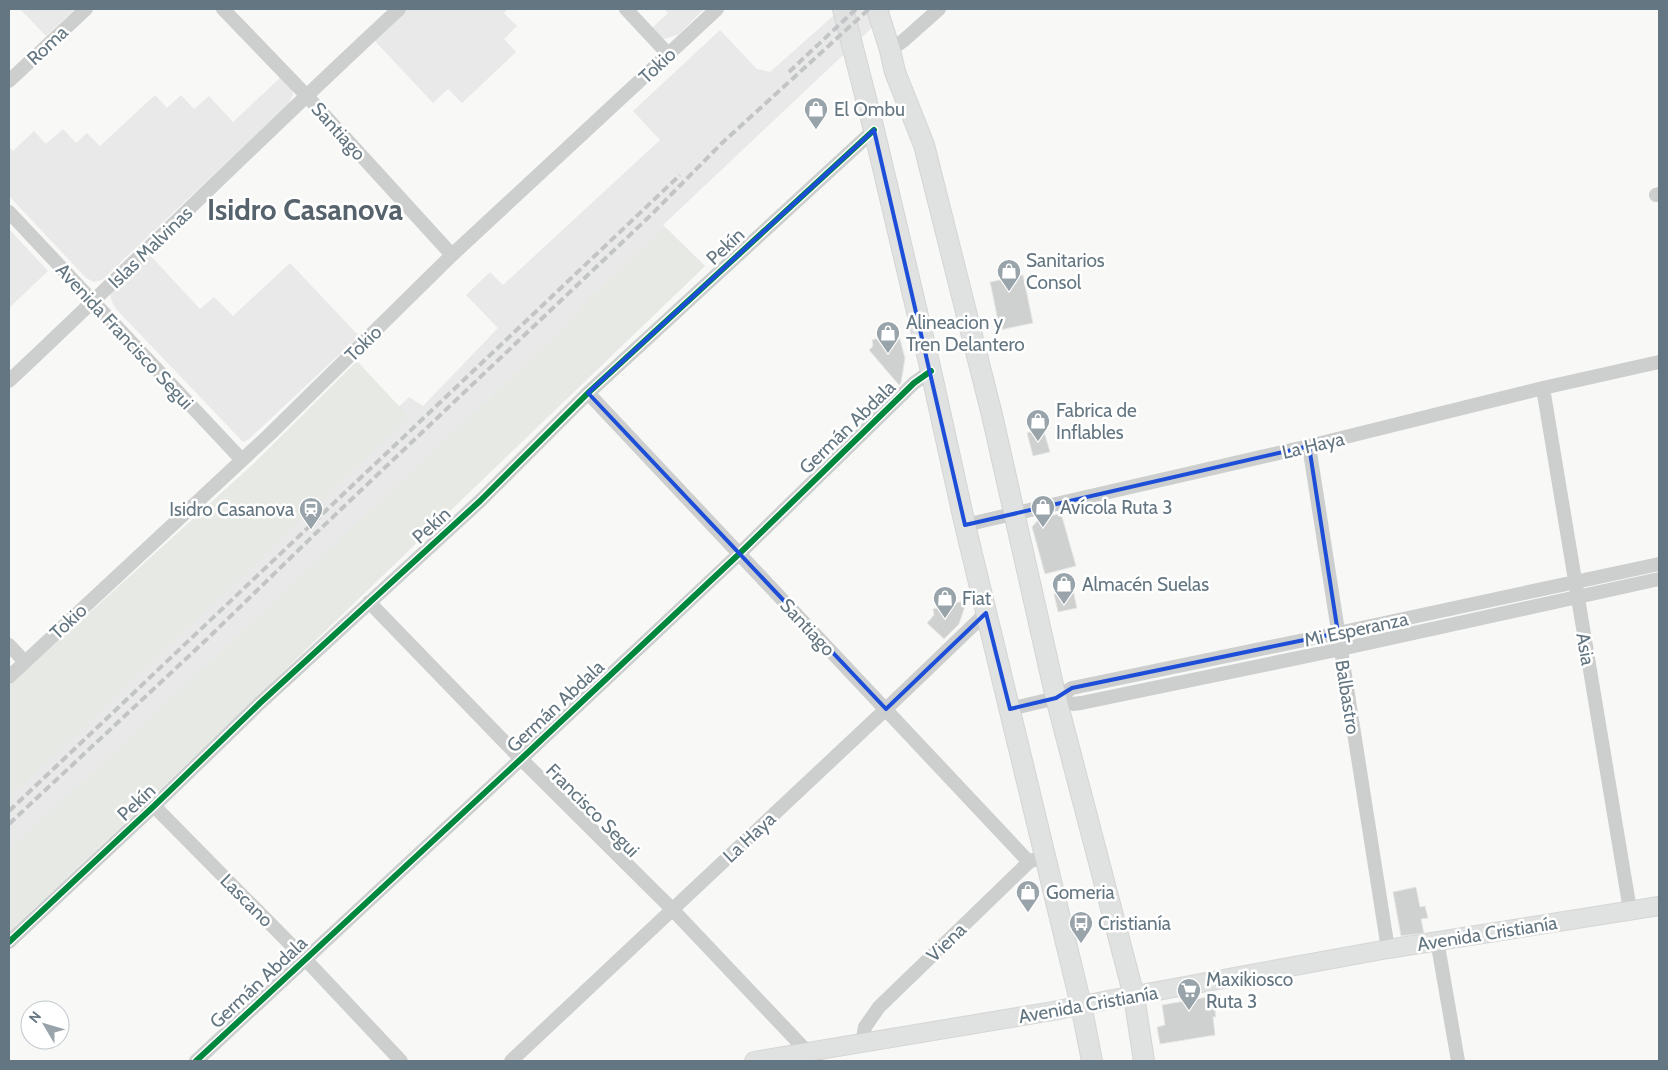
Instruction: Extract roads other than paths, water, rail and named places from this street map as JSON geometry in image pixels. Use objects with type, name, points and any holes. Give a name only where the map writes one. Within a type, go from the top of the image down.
[{"type":"highway","points":[[843,9],[874,130],[931,370],[965,525],[1010,709],[1037,858],[1081,1005],[1092,1061]]},
{"type":"highway","points":[[877,9],[895,72],[924,145],[989,406],[1056,698],[1134,996],[1144,1061]]},
{"type":"main road","name":"Avenida Cristianía","points":[[754,1061],[817,1056],[862,1042],[1053,1011],[1437,940],[1630,910],[1659,909]]},
{"type":"street","name":"Roma","points":[[9,81],[86,9]]},
{"type":"street","name":"Santiago","points":[[223,9],[306,95],[452,255]]},
{"type":"street","name":"Islas Malvinas","points":[[9,382],[306,95],[399,9]]},
{"type":"street","points":[[626,9],[668,54]]},
{"type":"street","name":"Tokio","points":[[9,678],[242,460],[452,255],[717,9]]},
{"type":"street","points":[[890,50],[939,9]]},
{"type":"street","name":"Pekín","points":[[9,942],[154,806],[254,708],[480,501],[588,393],[874,130]]},
{"type":"street","name":"Avenida Francisco Segui","points":[[9,212],[242,460]]},
{"type":"street","name":"La Haya","points":[[965,525],[1309,446],[1543,388],[1659,362]]},
{"type":"street","name":"Germán Abdala","points":[[196,1061],[521,759],[739,554],[914,383],[931,370]]},
{"type":"street","name":"Asia","points":[[1543,388],[1630,910]]},
{"type":"street","name":"Santiago","points":[[588,393],[886,709],[1037,858]]},
{"type":"street","name":"Balbastro","points":[[1309,446],[1388,949]]},
{"type":"street","name":"Mi Esperanza","points":[[1010,709],[1056,698],[1072,688],[1659,564]]},
{"type":"street","name":"Mi Esperanza","points":[[1056,698],[1073,704],[1081,703],[1341,649],[1659,579]]},
{"type":"street","name":"Francisco Segui","points":[[369,602],[521,759],[817,1056]]},
{"type":"street","name":"La Haya","points":[[511,1061],[986,613]]},
{"type":"street","points":[[9,645],[25,662]]},
{"type":"street","name":"Lascano","points":[[154,806],[401,1061]]},
{"type":"street","name":"Viena","points":[[862,1042],[865,1028],[879,1007],[1037,858]]},
{"type":"street","points":[[1437,940],[1458,1061]]},
{"type":"railway","points":[[789,72],[856,9]]},
{"type":"railway","points":[[9,824],[205,641],[651,215],[722,143],[869,9]]},
{"type":"railway","points":[[9,811],[680,175]]},
{"type":"place","name":"El Ombu","points":[[816,130]]},
{"type":"place","name":"Sanitarios Consol","points":[[1009,292]]},
{"type":"place","name":"Alineacion y Tren Delantero","points":[[888,354]]},
{"type":"place","name":"Fabrica de Inflables","points":[[1038,442]]},
{"type":"place","name":"Avícola Ruta 3","points":[[1043,528]]},
{"type":"place","name":"Isidro Casanova","points":[[311,530]]},
{"type":"place","name":"Almacén Suelas","points":[[1064,605]]},
{"type":"place","name":"Fiat","points":[[945,619]]},
{"type":"place","name":"Gomeria","points":[[1028,913]]},
{"type":"place","name":"Cristianía","points":[[1081,944]]},
{"type":"place","name":"Maxikiosco Ruta 3","points":[[1189,1011]]},
{"type":"district","name":"Isidro Casanova","points":[[305,210]]}]
